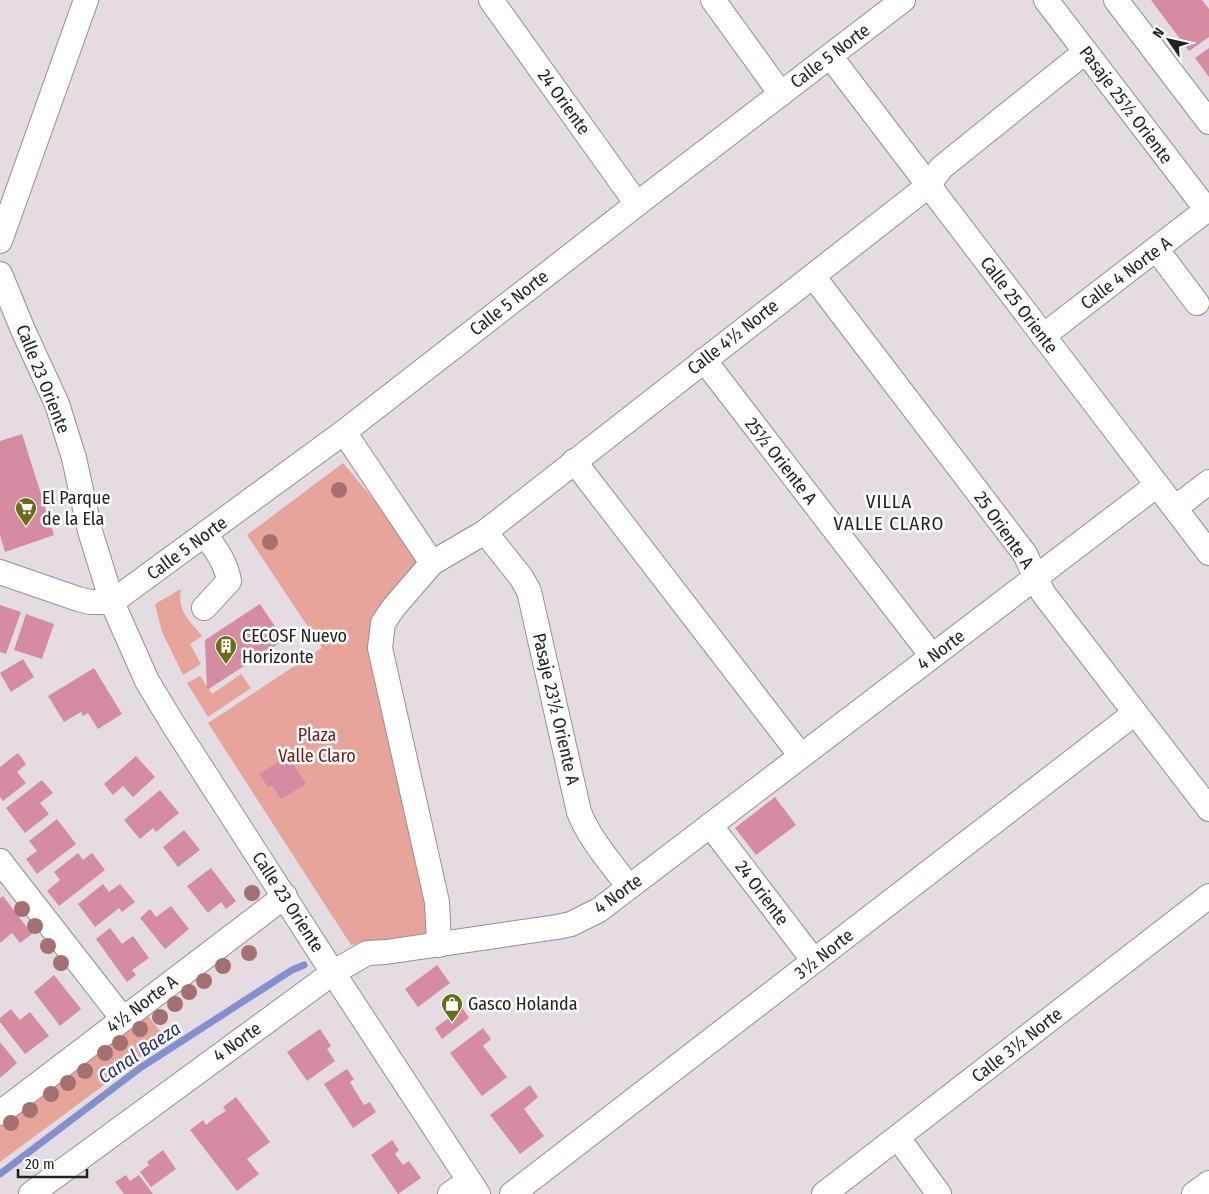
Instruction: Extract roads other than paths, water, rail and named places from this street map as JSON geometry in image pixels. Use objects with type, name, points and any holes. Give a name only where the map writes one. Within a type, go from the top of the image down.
[{"type":"street","points":[[0,240],[86,0]]},
{"type":"street","name":"24 Oriente","points":[[491,0],[637,204]]},
{"type":"street","points":[[713,0],[781,94]]},
{"type":"street","name":"Calle 5 Norte","points":[[112,602],[344,432],[903,0]]},
{"type":"street","name":"Pasaje 25½ Oriente","points":[[1046,0],[1208,209]]},
{"type":"street","points":[[1116,0],[1209,122]]},
{"type":"street","name":"Calle 4½ Norte","points":[[439,945],[437,902],[380,648],[383,623],[394,607],[432,563],[485,532],[813,276],[928,186],[941,168],[1085,52]]},
{"type":"street","name":"Calle 25 Oriente","points":[[830,56],[1209,553]]},
{"type":"street","name":"Calle 4 Norte A","points":[[1043,336],[1208,209]]},
{"type":"street","points":[[1157,250],[1197,303]]},
{"type":"street","name":"Calle 23 Oriente","points":[[0,274],[23,330],[44,373],[66,430],[90,531],[112,602],[147,681],[331,969],[466,1190]]},
{"type":"street","name":"25 Oriente A","points":[[813,276],[1025,554],[1042,593],[1209,809]]},
{"type":"street","points":[[0,325],[23,330]]},
{"type":"street","name":"25½ Oriente A","points":[[704,360],[932,656]]},
{"type":"street","points":[[344,432],[432,563]]},
{"type":"street","points":[[574,461],[800,756]]},
{"type":"street","points":[[1174,508],[1209,482]]},
{"type":"street","name":"4 Norte","points":[[31,1194],[331,969],[366,952],[386,952],[557,927],[571,924],[598,910],[1157,485]]},
{"type":"street","name":"Pasaje 23½ Oriente A","points":[[485,532],[521,576],[529,591],[580,812],[591,837],[629,887]]},
{"type":"street","points":[[204,608],[229,581],[228,573],[219,552],[205,535]]},
{"type":"street","points":[[0,572],[78,600],[112,602]]},
{"type":"street","name":"3½ Norte","points":[[512,1194],[1135,713]]},
{"type":"street","name":"24 Oriente","points":[[710,825],[814,961]]},
{"type":"street","points":[[1,863],[123,1019]]},
{"type":"street","name":"4½ Norte A","points":[[0,1113],[285,896]]},
{"type":"street","name":"Calle 3½ Norte","points":[[824,1194],[1209,896]]},
{"type":"street","points":[[898,1138],[939,1194]]},
{"type":"street","points":[[1194,1194],[1209,1183]]},
{"type":"waterway","name":"Canal Baeza","points":[[0,1174],[140,1068],[292,970],[304,965]]},
{"type":"place","name":"El Parque de la Ela","points":[[26,527]]},
{"type":"place","name":"CECOSF Nuevo Horizonte","points":[[226,665]]},
{"type":"place","name":"Gasco Holanda","points":[[452,1023]]},
{"type":"district","name":"VILLA VALLE CLARO","points":[[889,512]]},
{"type":"park label","name":"Plaza Valle Claro","points":[[317,745]]}]
